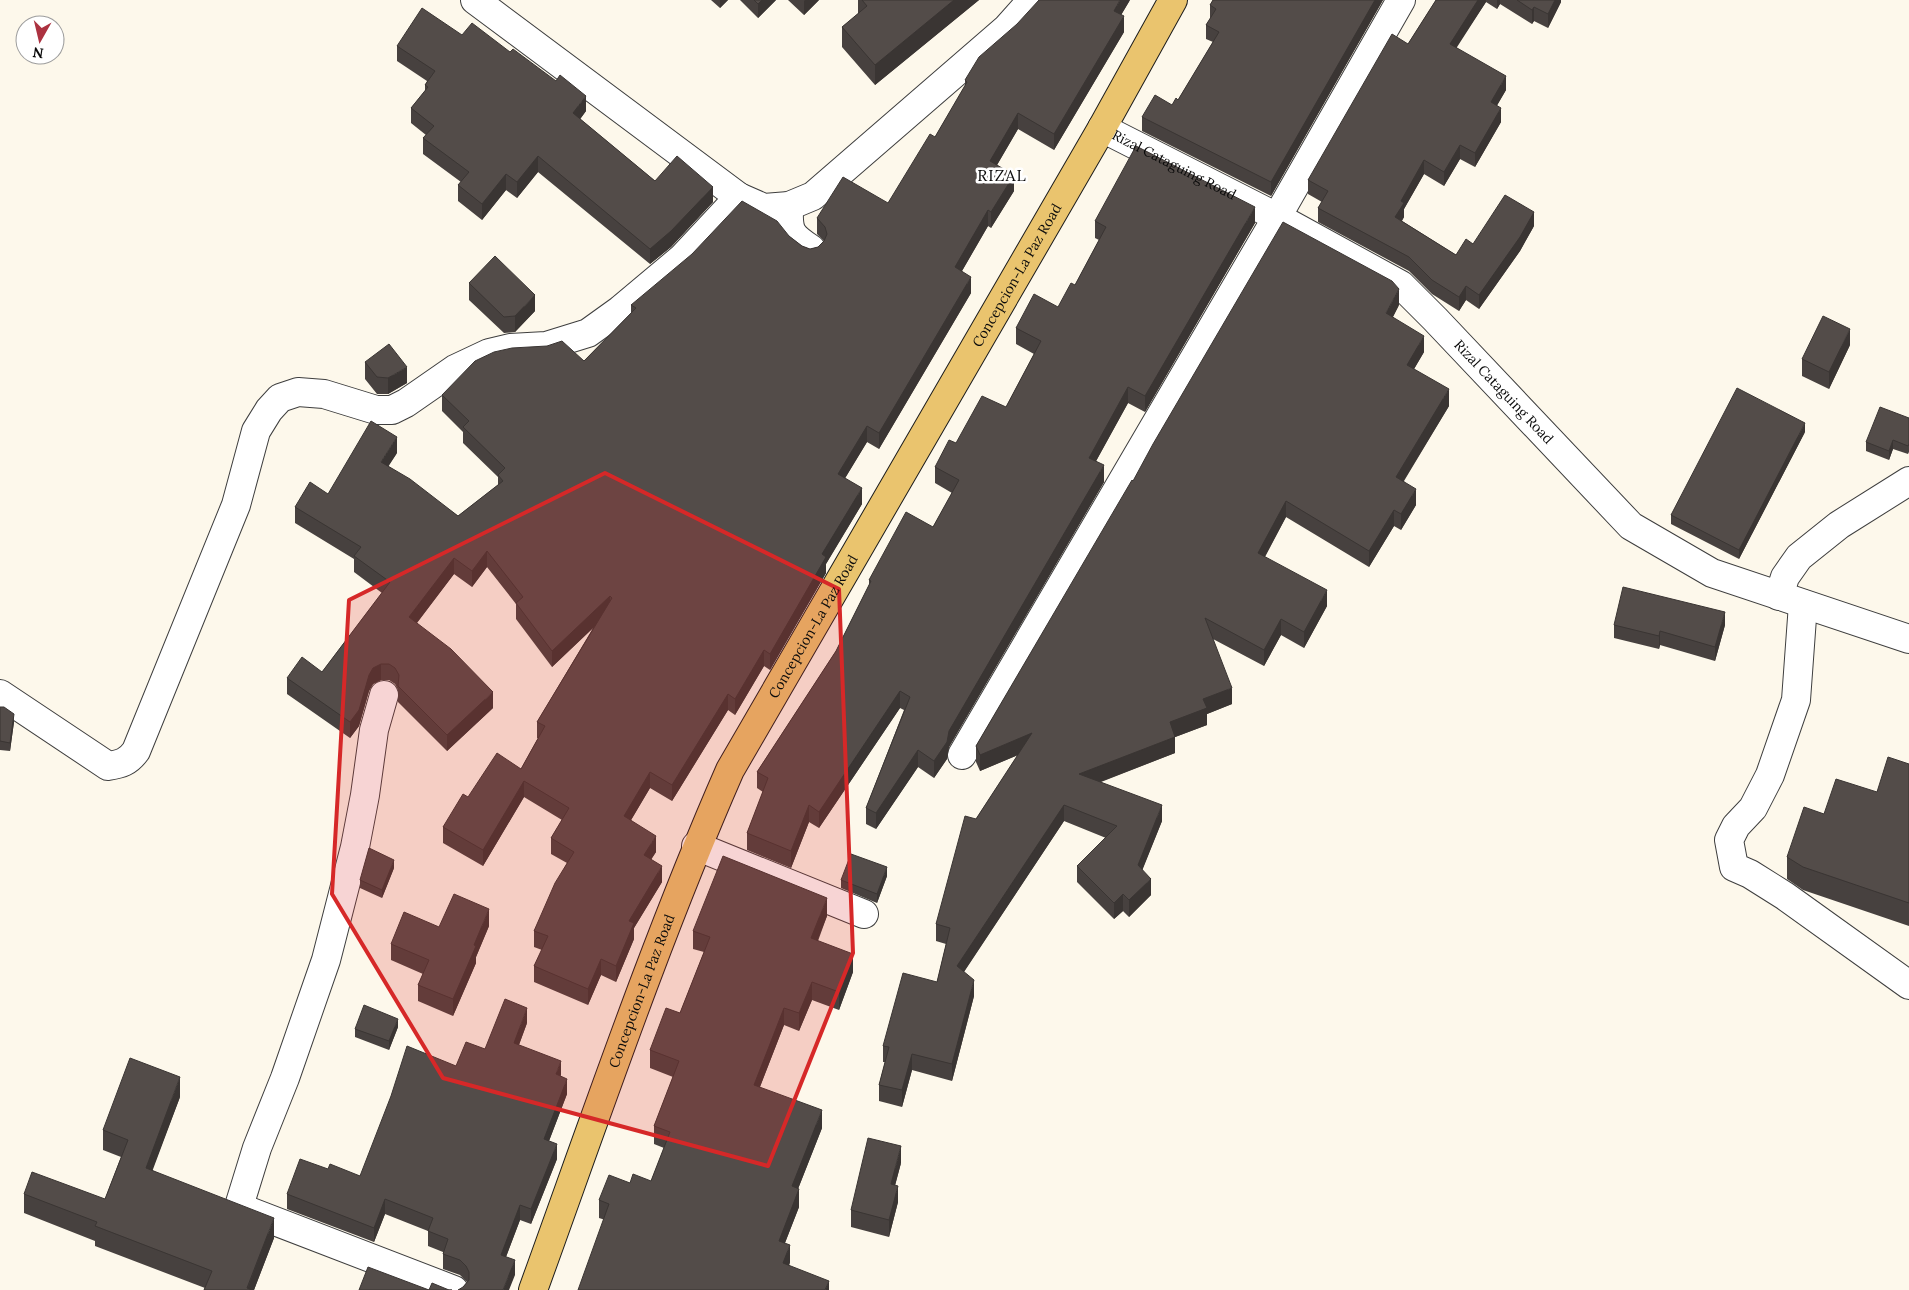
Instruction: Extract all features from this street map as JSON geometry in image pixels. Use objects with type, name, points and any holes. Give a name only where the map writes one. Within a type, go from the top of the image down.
[{"type":"main road","name":"Concepcion-La Paz Road","points":[[533,1290],[696,846],[730,770],[1102,128],[1172,0]]},
{"type":"street","points":[[475,0],[739,196],[764,208],[789,206],[813,196],[1007,28],[1032,0]]},
{"type":"street","points":[[962,755],[1277,218],[1400,0]]},
{"type":"street","name":"Rizal Cataguing Road","points":[[1102,128],[1277,218],[1401,285],[1631,526],[1712,573],[1909,639]]},
{"type":"street","points":[[0,694],[108,766],[121,764],[129,760],[136,751],[236,505],[256,431],[268,410],[280,398],[298,392],[324,394],[376,410],[392,410],[406,403],[455,369],[489,353],[510,348],[546,346],[588,333],[620,310],[682,258],[739,196]]},
{"type":"street","points":[[789,206],[788,226],[796,239],[811,249]]},
{"type":"street","points":[[1909,481],[1839,525],[1799,557],[1785,577],[1791,600],[1796,700],[1770,775],[1753,808],[1736,826],[1729,840],[1734,867],[1750,874],[1785,896],[1909,986]]},
{"type":"street","points":[[384,695],[374,730],[365,795],[356,838],[326,960],[285,1078],[257,1148],[240,1203],[246,1210],[454,1290]]},
{"type":"street","points":[[696,846],[864,914]]},
{"type":"highlighted area","points":[[605,473],[839,589],[853,953],[768,1166],[443,1078],[332,894],[349,600]]},
{"type":"building","points":[[754,0],[762,0],[758,4]]},
{"type":"building","points":[[862,0],[954,0],[875,65],[842,27],[867,6]]},
{"type":"building","points":[[1039,0],[1120,0],[1114,11],[1124,16],[1054,134],[1018,113],[990,161],[1014,175],[991,212],[988,210],[955,267],[971,277],[879,433],[867,426],[838,474],[862,488],[822,554],[826,557],[770,654],[764,650],[735,699],[728,694],[672,785],[650,772],[624,816],[656,836],[644,855],[662,866],[629,921],[634,923],[616,966],[601,959],[588,989],[534,966],[548,936],[534,931],[555,883],[574,852],[551,838],[569,808],[524,781],[483,850],[443,827],[463,794],[468,797],[497,753],[521,769],[545,726],[537,722],[612,598],[610,596],[552,651],[516,603],[523,597],[487,551],[472,571],[454,558],[409,617],[451,649],[493,692],[447,735],[398,686],[399,675],[395,668],[389,664],[381,664],[373,668],[369,675],[359,710],[350,722],[287,678],[302,657],[322,672],[390,582],[354,556],[361,547],[295,507],[310,482],[328,494],[371,421],[397,437],[381,462],[410,479],[458,516],[503,481],[498,475],[505,468],[463,427],[469,421],[442,395],[475,361],[494,352],[512,348],[547,346],[562,341],[584,361],[636,308],[631,305],[692,254],[742,201],[777,221],[789,236],[802,246],[810,249],[818,247],[824,241],[827,234],[825,227],[817,218],[843,177],[888,203],[930,134],[935,137],[967,82],[965,80],[979,57],[1017,24]]},
{"type":"building","points":[[1213,0],[1375,0],[1271,182],[1142,117],[1155,95],[1172,105],[1176,98],[1178,100],[1219,32],[1206,25],[1216,9],[1210,5]]},
{"type":"building","points":[[1436,0],[1478,0],[1450,44],[1506,76],[1491,102],[1501,108],[1475,153],[1460,145],[1444,172],[1424,160],[1401,201],[1404,203],[1395,217],[1456,255],[1466,239],[1473,244],[1505,195],[1534,212],[1520,237],[1479,295],[1466,286],[1459,297],[1432,280],[1409,257],[1318,208],[1328,191],[1308,180],[1392,34],[1408,44]]},
{"type":"building","points":[[1517,0],[1555,0],[1548,14],[1534,7],[1532,10]]},
{"type":"building","points":[[422,8],[462,35],[472,23],[510,52],[513,49],[556,81],[560,75],[586,96],[573,113],[655,181],[677,156],[713,187],[671,231],[650,249],[538,156],[517,182],[506,174],[482,204],[458,185],[469,172],[423,138],[434,126],[411,108],[428,87],[425,85],[435,71],[397,46]]},
{"type":"building","points":[[1136,146],[1255,207],[1145,396],[1128,387],[1089,458],[1104,465],[949,731],[947,742],[934,761],[918,750],[876,813],[866,808],[910,697],[900,691],[819,812],[809,805],[791,851],[747,833],[768,778],[757,772],[836,651],[871,581],[869,580],[906,512],[933,527],[959,480],[935,467],[949,440],[956,443],[982,396],[1006,407],[1041,341],[1016,328],[1034,294],[1058,307],[1071,283],[1075,285],[1106,227],[1095,221]]},
{"type":"building","points":[[1283,222],[1392,281],[1399,289],[1386,313],[1424,336],[1407,365],[1449,389],[1396,477],[1416,489],[1401,514],[1394,510],[1369,551],[1286,501],[1258,553],[1327,590],[1304,632],[1281,619],[1264,650],[1205,618],[1232,688],[1203,699],[1207,708],[1170,722],[1175,737],[1079,774],[1162,805],[1138,865],[1151,879],[1129,900],[1123,894],[1114,903],[1077,866],[1117,826],[1064,805],[957,966],[974,980],[952,1064],[912,1054],[902,1090],[879,1085],[889,1047],[883,1046],[903,973],[937,982],[950,928],[936,924],[965,816],[976,819],[1032,733],[980,755],[976,746],[1133,481]]},
{"type":"building","points":[[495,256],[535,295],[515,316],[504,317],[469,283]]},
{"type":"building","points":[[1823,316],[1850,329],[1829,372],[1802,359]]},
{"type":"building","points":[[389,344],[407,367],[388,378],[377,377],[365,362]]},
{"type":"building","points":[[1737,388],[1805,423],[1739,550],[1671,515]]},
{"type":"building","points":[[1880,407],[1909,418],[1908,446],[1893,440],[1889,451],[1866,442]]},
{"type":"building","points":[[1623,587],[1725,612],[1715,647],[1660,631],[1659,636],[1614,625]]},
{"type":"building","points":[[0,707],[4,707],[14,714],[10,743],[0,741]]},
{"type":"building","points":[[1888,757],[1909,764],[1909,903],[1803,867],[1787,857],[1804,807],[1824,814],[1836,779],[1877,792]]},
{"type":"building","points":[[369,848],[394,860],[382,890],[360,880]]},
{"type":"building","points":[[851,854],[887,867],[877,894],[841,880]]},
{"type":"building","points":[[723,856],[827,898],[811,938],[853,954],[839,992],[812,982],[799,1013],[784,1008],[754,1085],[822,1110],[792,1186],[799,1189],[779,1241],[790,1245],[783,1263],[829,1281],[825,1290],[578,1290],[609,1204],[599,1200],[609,1175],[630,1183],[633,1174],[651,1181],[670,1132],[654,1126],[679,1061],[650,1050],[666,1008],[680,1013],[710,937],[693,931]]},
{"type":"building","points":[[454,894],[489,909],[474,945],[476,946],[453,999],[418,985],[429,960],[391,944],[404,912],[439,927]]},
{"type":"building","points":[[505,999],[527,1008],[514,1043],[561,1061],[556,1074],[567,1079],[544,1139],[557,1144],[531,1209],[520,1205],[501,1255],[515,1260],[503,1290],[458,1290],[469,1280],[469,1272],[460,1260],[443,1254],[448,1239],[428,1231],[433,1218],[385,1199],[374,1228],[287,1194],[300,1159],[328,1169],[330,1164],[360,1176],[391,1096],[407,1046],[456,1066],[466,1042],[485,1049]]},
{"type":"building","points":[[364,1005],[398,1019],[389,1041],[355,1029]]},
{"type":"building","points":[[130,1058],[180,1077],[146,1168],[274,1218],[247,1288],[252,1290],[204,1290],[212,1271],[95,1226],[97,1222],[24,1194],[32,1172],[105,1199],[128,1140],[103,1130]]},
{"type":"building","points":[[868,1138],[901,1146],[891,1184],[898,1186],[889,1220],[851,1210]]},
{"type":"building","points":[[368,1267],[429,1290],[359,1290]]},
{"type":"building","points":[[432,1283],[449,1290],[429,1290]]},
{"type":"district","name":"RIZAL","points":[[1002,175]]}]
